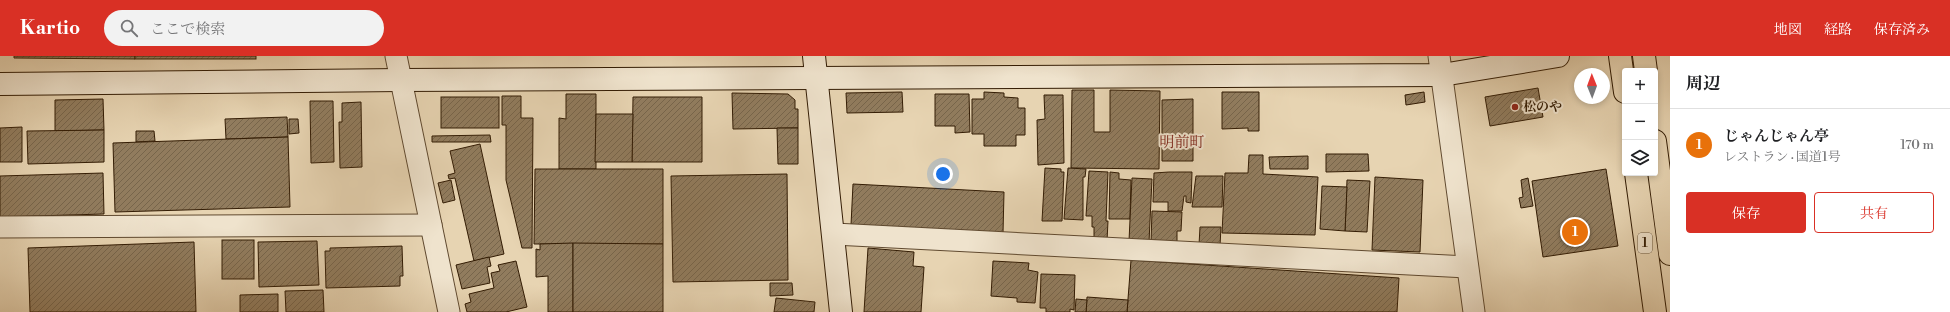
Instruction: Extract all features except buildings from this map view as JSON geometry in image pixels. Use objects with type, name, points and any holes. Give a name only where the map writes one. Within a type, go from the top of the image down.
[{"type":"highway","points":[[1620,56],[1622,70]]},
{"type":"highway","points":[[1644,56],[1646,68]]},
{"type":"highway","points":[[1658,164],[1670,254]]},
{"type":"highway","name":"1","points":[[1636,176],[1656,308]]},
{"type":"street","points":[[396,56],[449,312]]},
{"type":"street","points":[[0,84],[401,80],[815,67],[1440,65],[1558,56]]},
{"type":"street","points":[[1440,65],[1474,312]]},
{"type":"street","points":[[815,67],[834,234],[841,312]]},
{"type":"street","points":[[0,227],[431,225]]},
{"type":"street","points":[[834,234],[1467,267]]},
{"type":"place","name":"松のや","points":[[1515,107]]},
{"type":"place","name":"じゃんじゃん亭","points":[[1575,232]]},
{"type":"district","name":"明前町","points":[[1182,142]]}]
